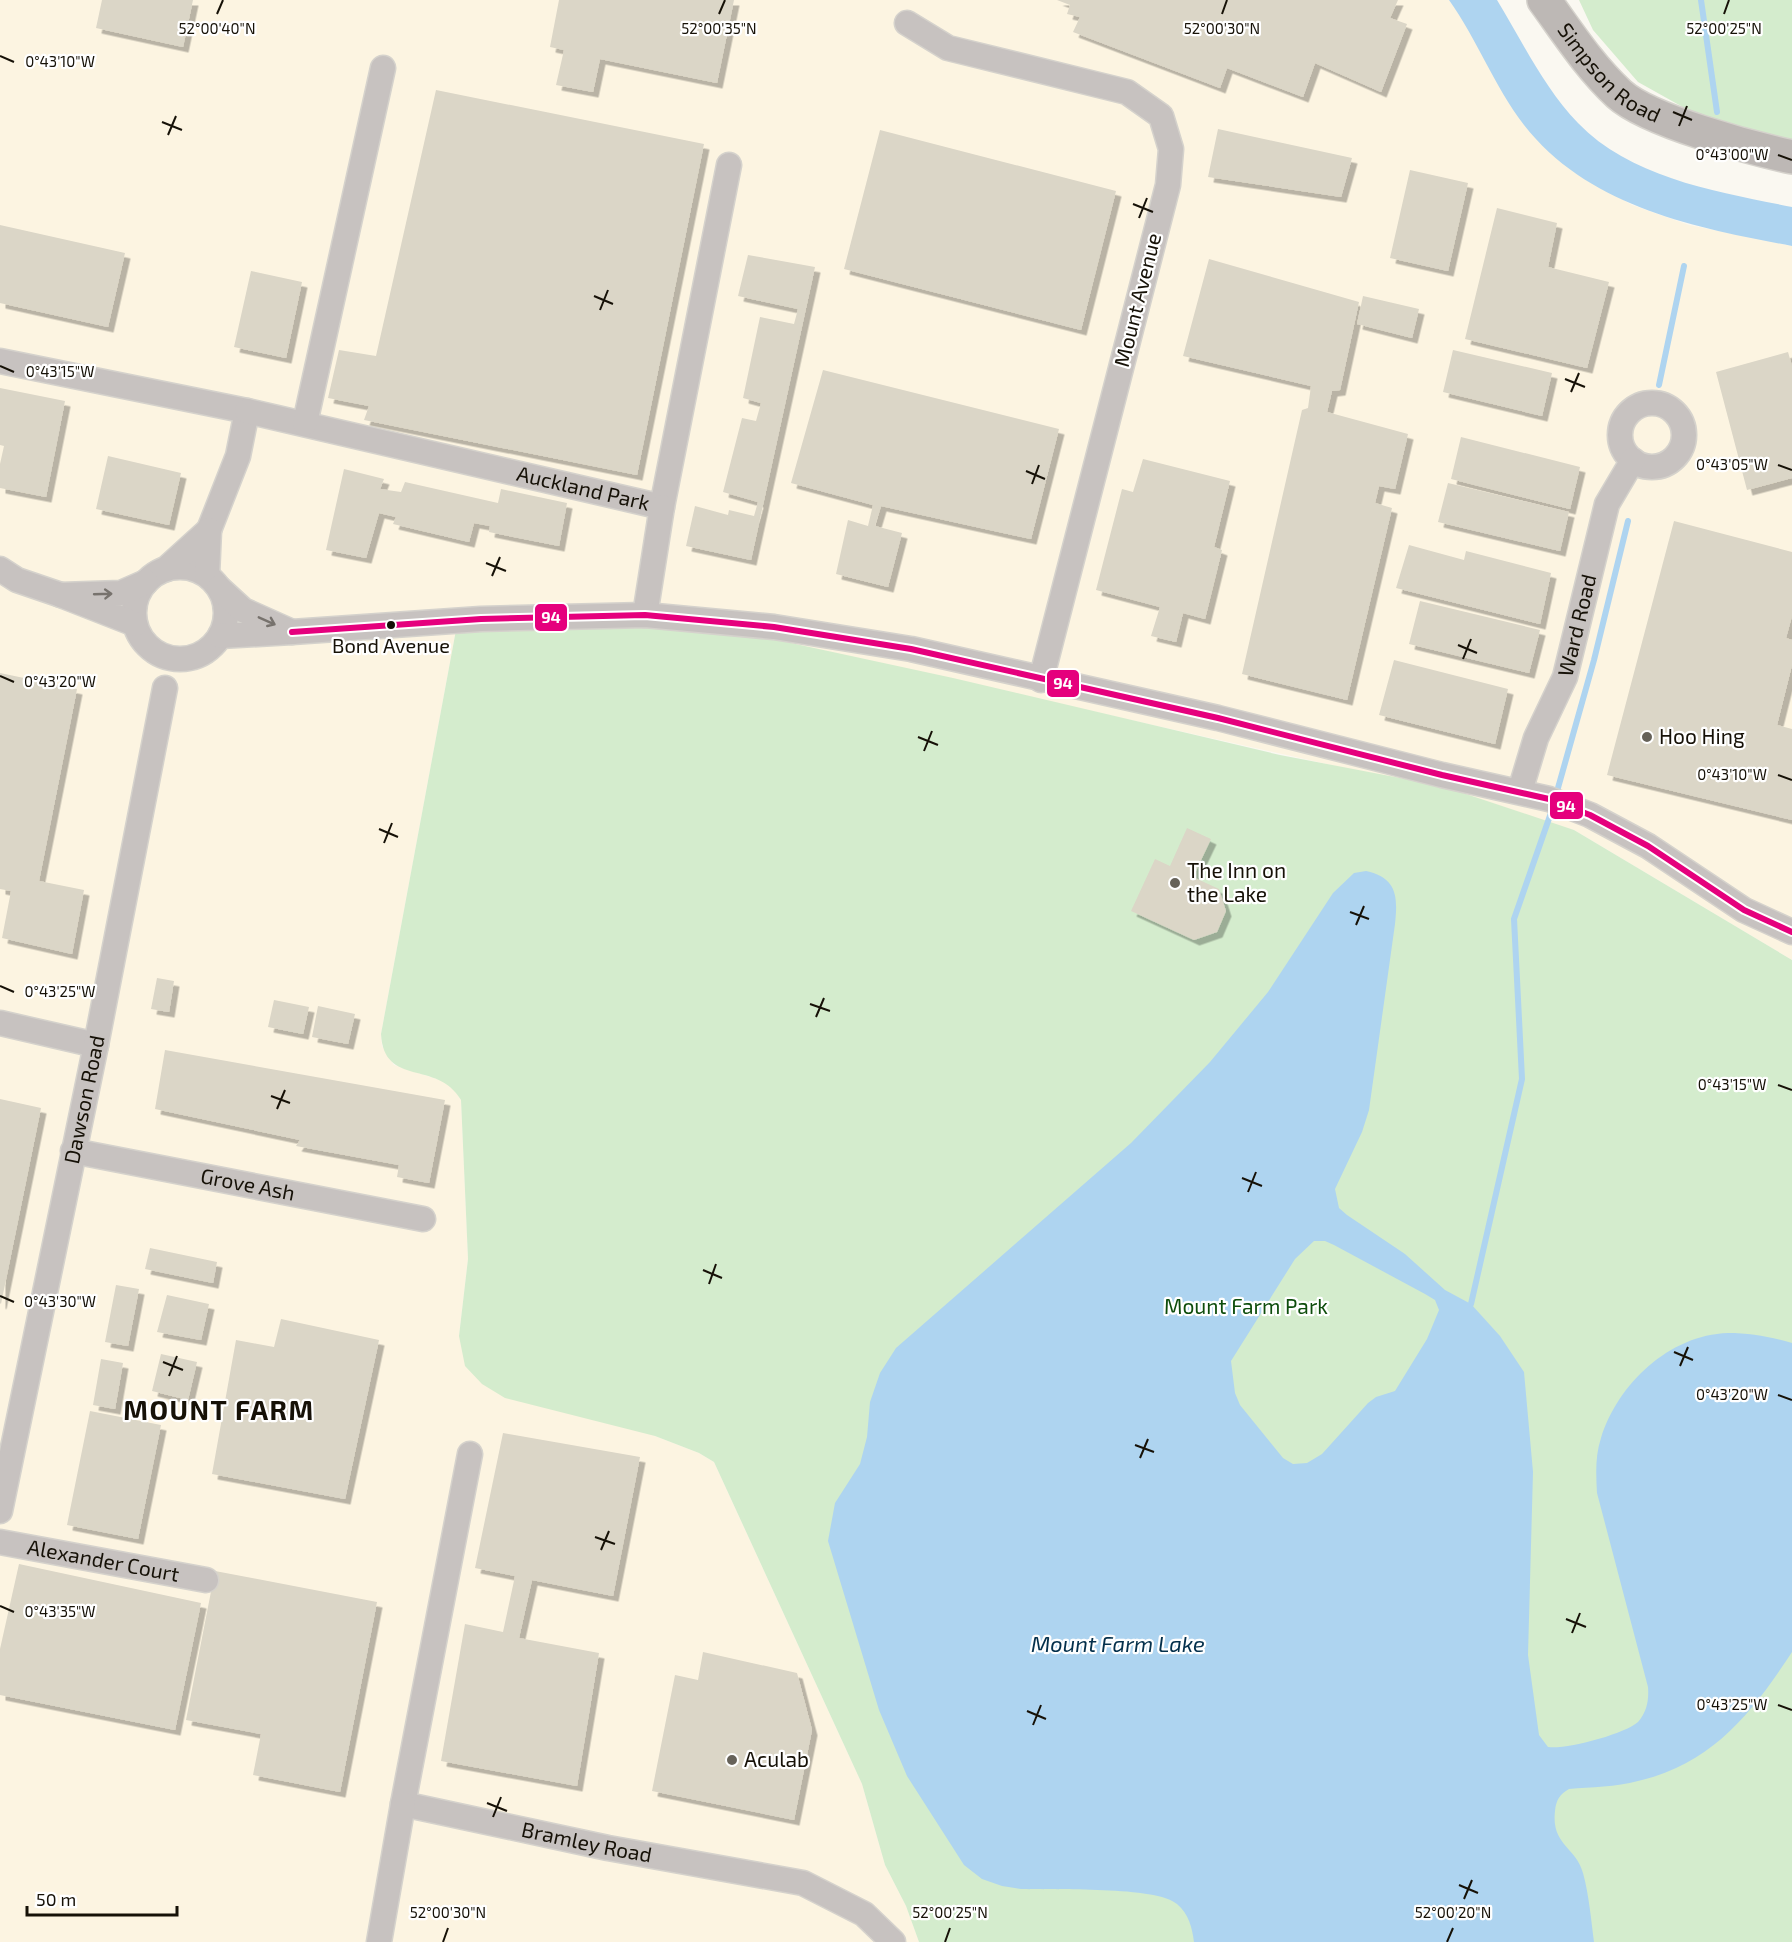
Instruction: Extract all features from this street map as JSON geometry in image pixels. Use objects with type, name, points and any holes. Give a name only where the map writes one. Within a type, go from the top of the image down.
[{"type":"street","name":"Simpson Road","points":[[1544,0],[1588,61],[1621,96],[1656,116],[1792,157]]},
{"type":"street","name":"Mount Avenue","points":[[907,22],[948,48],[1127,92],[1161,116],[1171,149],[1168,185],[1041,680]]},
{"type":"street","points":[[305,423],[383,68]]},
{"type":"street","name":"Auckland Park","points":[[0,361],[305,423],[662,507],[729,165]]},
{"type":"street","points":[[209,531],[156,575],[136,601],[135,624],[146,644],[159,654],[176,659],[194,657],[204,652],[220,636],[226,612],[213,582],[209,531],[238,456],[248,411]]},
{"type":"street","name":"Ward Road","points":[[1520,791],[1536,738],[1565,677],[1607,504],[1633,460]]},
{"type":"street","points":[[645,615],[662,507]]},
{"type":"street","points":[[61,595],[121,593],[156,575],[180,567],[194,569],[213,582],[243,610],[292,632]]},
{"type":"street","points":[[0,569],[17,580],[135,624]]},
{"type":"street","points":[[220,636],[481,619],[645,615],[774,627],[888,645],[1218,718],[1554,801],[1590,815],[1648,846],[1744,910],[1792,932]]},
{"type":"street","name":"Dawson Road","points":[[0,1511],[96,1045],[165,688],[159,654]]},
{"type":"street","points":[[165,688],[194,657]]},
{"type":"street","points":[[0,1023],[96,1045]]},
{"type":"street","name":"Grove Ash","points":[[74,1151],[423,1219]]},
{"type":"street","points":[[379,1942],[470,1454]]},
{"type":"street","name":"Alexander Court","points":[[0,1542],[206,1580]]},
{"type":"street","name":"Bramley Road","points":[[403,1804],[608,1848],[803,1883],[864,1914],[894,1942]]},
{"type":"shaded area","points":[[0,0],[1449,0],[1590,181],[1632,205],[1689,225],[1792,246],[1792,960],[1574,830],[1340,767],[721,628],[456,630],[381,1034],[382,1046],[394,1065],[443,1081],[454,1089],[461,1100],[468,1259],[459,1336],[655,1436],[699,1453],[714,1462],[862,1784],[885,1865],[906,1906],[919,1942],[0,1942]]},
{"type":"green space","points":[[1579,0],[1792,0],[1792,142],[1754,130],[1706,120],[1638,82],[1593,30]]},
{"type":"green space","name":"Mount Farm Park","points":[[612,627],[721,628],[953,678],[1280,755],[1442,786],[1574,830],[1792,960],[1792,1942],[919,1942],[906,1906],[885,1865],[862,1784],[714,1462],[699,1453],[655,1436],[505,1398],[482,1384],[465,1366],[459,1336],[468,1259],[461,1100],[451,1088],[439,1080],[401,1068],[391,1061],[384,1051],[381,1034],[456,630]]},
{"type":"water","points":[[1449,0],[1497,0],[1544,80],[1566,109],[1600,142],[1624,158],[1650,170],[1706,189],[1792,207],[1792,246],[1719,231],[1646,210],[1612,195],[1579,176],[1550,153],[1524,125]]},
{"type":"water","name":"Mount Farm Lake","points":[[1366,871],[1390,883],[1395,897],[1396,914],[1369,1110],[1362,1132],[1335,1189],[1339,1208],[1405,1254],[1445,1290],[1471,1304],[1500,1336],[1524,1372],[1533,1472],[1528,1655],[1539,1735],[1548,1747],[1581,1744],[1631,1727],[1638,1722],[1647,1706],[1648,1687],[1597,1493],[1596,1466],[1599,1445],[1609,1418],[1620,1399],[1649,1366],[1666,1353],[1706,1336],[1728,1333],[1744,1334],[1792,1343],[1792,1652],[1745,1715],[1709,1749],[1664,1773],[1630,1783],[1569,1789],[1559,1798],[1555,1811],[1557,1831],[1560,1839],[1580,1864],[1583,1873],[1594,1942],[1194,1942],[1191,1926],[1184,1912],[1177,1904],[1166,1898],[1149,1894],[1079,1889],[1021,1889],[1002,1886],[982,1879],[964,1865],[907,1776],[879,1710],[828,1541],[835,1503],[860,1464],[867,1437],[870,1402],[880,1373],[896,1348],[1131,1143],[1210,1062],[1268,992],[1333,893],[1354,873]],"holes":[[[1314,1241],[1325,1241],[1435,1300],[1439,1310],[1427,1339],[1395,1391],[1376,1397],[1368,1403],[1322,1454],[1307,1463],[1293,1464],[1283,1458],[1240,1405],[1235,1393],[1231,1361],[1295,1259]]]},
{"type":"building","points":[[102,0],[193,0],[183,47],[96,28]]},
{"type":"building","points":[[559,0],[734,0],[717,83],[600,59],[593,92],[556,85],[564,50],[550,47]]},
{"type":"building","points":[[1057,0],[1398,0],[1390,18],[1407,24],[1381,92],[1315,63],[1303,97],[1227,68],[1220,88],[1073,32],[1080,17],[1067,14],[1070,5]]},
{"type":"building","points":[[436,90],[704,144],[637,475],[364,420],[369,406],[328,398],[339,350],[376,356]]},
{"type":"building","points":[[1218,129],[1352,158],[1341,197],[1208,177]]},
{"type":"building","points":[[880,130],[1116,191],[1081,330],[844,269]]},
{"type":"building","points":[[1410,170],[1468,183],[1448,271],[1390,258]]},
{"type":"building","points":[[1497,208],[1557,223],[1548,267],[1609,282],[1587,368],[1465,339]]},
{"type":"building","points":[[0,225],[125,253],[108,327],[0,303]]},
{"type":"building","points":[[748,255],[815,267],[751,560],[686,546],[695,506],[728,515],[729,510],[754,516],[758,502],[723,492],[742,418],[756,421],[761,403],[743,398],[760,317],[794,324],[798,309],[738,296]]},
{"type":"building","points":[[1209,259],[1359,302],[1340,390],[1332,391],[1327,412],[1408,434],[1395,489],[1379,486],[1375,503],[1392,508],[1347,700],[1242,674],[1302,410],[1308,408],[1311,386],[1183,356]]},
{"type":"building","points":[[251,271],[302,282],[286,358],[234,347]]},
{"type":"building","points":[[1363,296],[1419,309],[1412,338],[1357,324]]},
{"type":"building","points":[[1453,350],[1552,373],[1542,416],[1443,392]]},
{"type":"building","points":[[1788,352],[1792,366],[1792,478],[1747,490],[1716,372]]},
{"type":"building","points":[[823,370],[1059,429],[1031,539],[881,506],[875,526],[902,533],[888,587],[836,574],[848,520],[868,526],[873,505],[791,483]]},
{"type":"building","points":[[0,388],[65,401],[46,497],[0,488],[0,464],[4,446],[0,445]]},
{"type":"building","points":[[1461,437],[1580,467],[1570,509],[1451,479]]},
{"type":"building","points":[[108,456],[181,473],[169,525],[96,509]]},
{"type":"building","points":[[1143,459],[1230,481],[1214,547],[1222,550],[1205,619],[1183,613],[1176,642],[1151,636],[1160,607],[1096,590],[1122,489],[1133,492]]},
{"type":"building","points":[[344,469],[384,479],[380,489],[401,492],[405,482],[498,503],[501,489],[567,503],[559,546],[489,532],[490,526],[474,523],[469,542],[393,524],[396,517],[379,513],[366,558],[326,550]]},
{"type":"building","points":[[1448,483],[1569,512],[1560,551],[1438,522]]},
{"type":"building","points":[[1674,521],[1792,552],[1792,616],[1786,638],[1792,640],[1792,665],[1777,725],[1792,729],[1792,820],[1607,775]]},
{"type":"building","points":[[1409,545],[1464,560],[1466,551],[1551,573],[1540,624],[1396,588]]},
{"type":"building","points":[[1420,601],[1540,630],[1529,673],[1409,644]]},
{"type":"building","points":[[1394,660],[1508,689],[1495,744],[1379,715]]},
{"type":"building","points":[[0,673],[77,689],[39,881],[84,890],[72,954],[2,938],[11,891],[0,889]]},
{"type":"building","name":"The Inn on the Lake","points":[[1187,828],[1211,839],[1193,877],[1219,889],[1226,911],[1217,932],[1194,940],[1131,911],[1155,859],[1170,866]]},
{"type":"building","points":[[157,978],[174,981],[169,1012],[151,1009]]},
{"type":"building","points":[[274,1000],[309,1007],[303,1034],[268,1027]]},
{"type":"building","points":[[318,1006],[355,1014],[348,1044],[312,1037]]},
{"type":"building","points":[[165,1050],[445,1100],[429,1183],[397,1177],[399,1165],[296,1146],[300,1140],[155,1109]]},
{"type":"building","points":[[0,1099],[41,1108],[1,1304],[0,1303]]},
{"type":"building","points":[[150,1248],[217,1262],[213,1283],[145,1269]]},
{"type":"building","points":[[116,1285],[139,1289],[128,1346],[105,1342]]},
{"type":"building","points":[[167,1295],[209,1304],[201,1340],[157,1332]]},
{"type":"building","points":[[281,1319],[379,1340],[345,1499],[212,1474],[236,1340],[274,1347]]},
{"type":"building","points":[[161,1354],[197,1362],[188,1400],[152,1391]]},
{"type":"building","points":[[101,1359],[123,1363],[115,1409],[93,1405]]},
{"type":"building","points":[[90,1411],[161,1425],[138,1539],[67,1525]]},
{"type":"building","points":[[503,1433],[640,1457],[613,1596],[532,1580],[519,1638],[599,1653],[577,1786],[441,1761],[465,1624],[503,1632],[515,1576],[475,1568]]},
{"type":"building","points":[[19,1564],[201,1603],[175,1730],[0,1695],[0,1649]]},
{"type":"building","points":[[215,1571],[377,1602],[340,1792],[253,1775],[261,1734],[186,1720]]},
{"type":"building","name":"Aculab","points":[[703,1652],[797,1673],[812,1730],[794,1820],[652,1791],[675,1675],[698,1680]]},
{"type":"waterway","points":[[1701,0],[1717,112]]},
{"type":"waterway","points":[[1659,385],[1684,266]]},
{"type":"waterway","points":[[1556,795],[1594,660],[1628,521]]},
{"type":"waterway","points":[[1471,1304],[1522,1079],[1514,919],[1553,807]]},
{"type":"transit line","name":"94","points":[[292,632],[481,619],[645,615],[774,627],[911,649],[1218,718],[1442,775],[1549,799],[1590,815],[1648,846],[1744,910],[1792,932]]},
{"type":"place","name":"Bond Avenue","points":[[391,625]]},
{"type":"place","name":"Hoo Hing","points":[[1647,737]]},
{"type":"place","name":"The Inn on the Lake","points":[[1175,883]]},
{"type":"place","name":"Aculab","points":[[732,1760]]},
{"type":"district","name":"MOUNT FARM","points":[[219,1411]]}]
